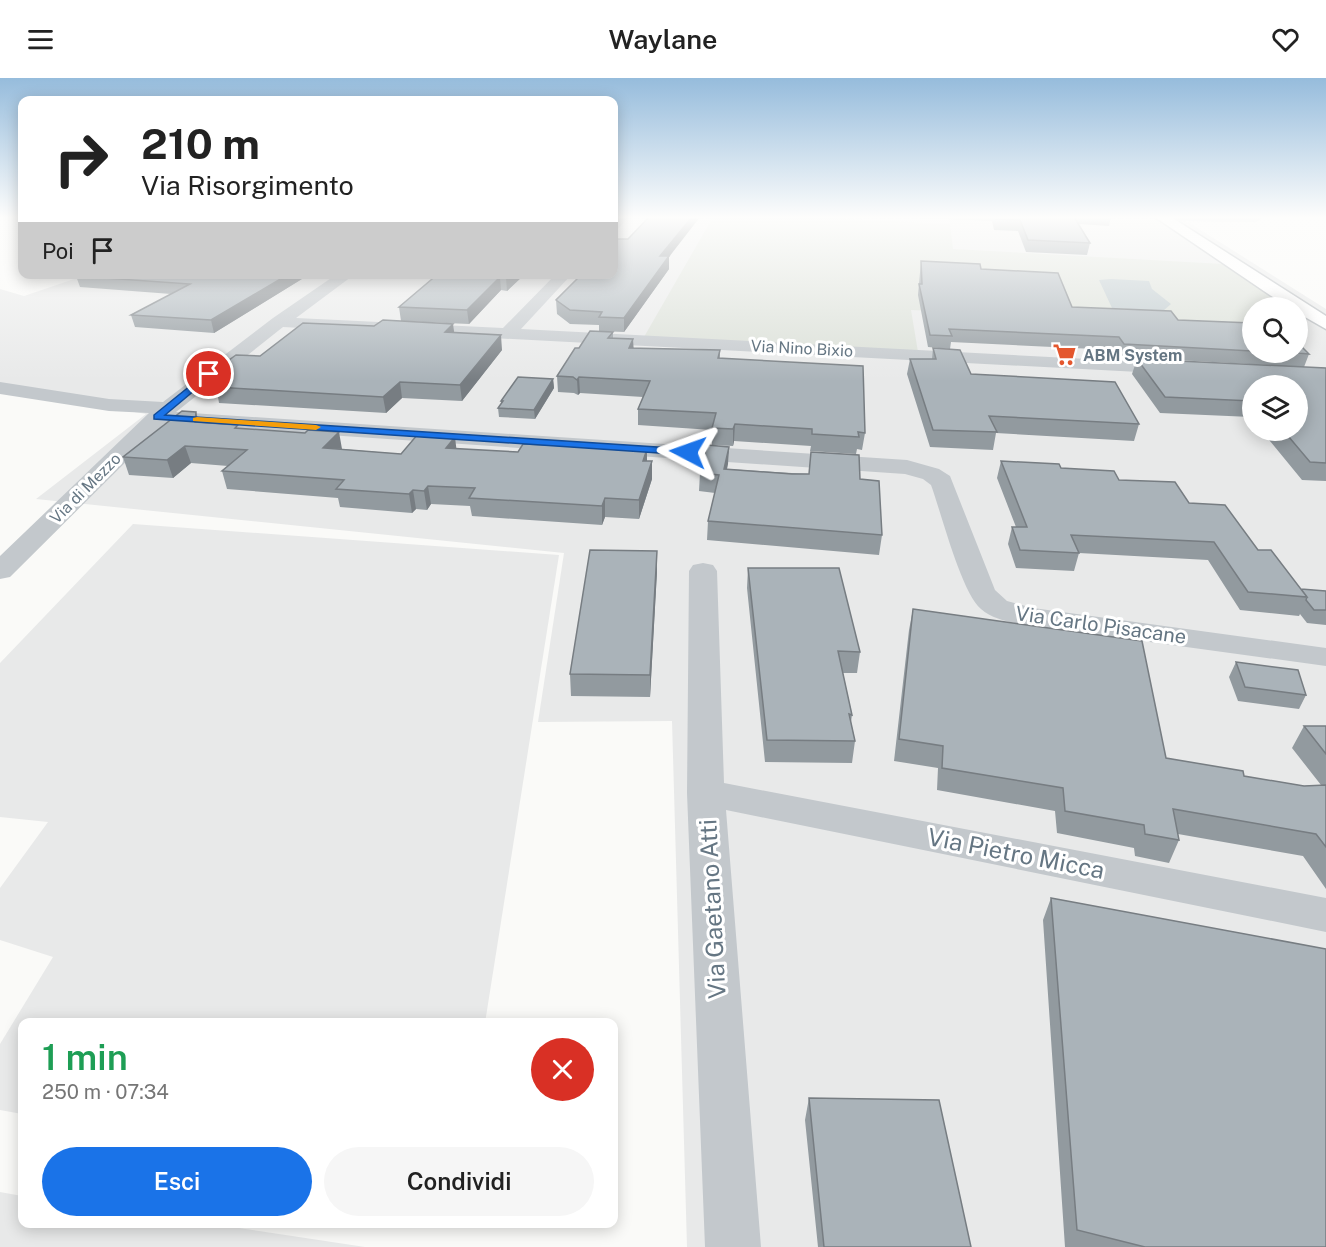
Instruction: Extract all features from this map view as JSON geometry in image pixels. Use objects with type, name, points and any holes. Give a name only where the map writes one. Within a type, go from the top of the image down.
[{"type":"main road","points":[[1254,272],[1326,324]]},
{"type":"street","name":"Via di Mezzo","points":[[0,572],[165,410],[279,322],[341,279]]},
{"type":"street","points":[[508,333],[560,279]]},
{"type":"street","name":"Via Nino Bixio","points":[[279,322],[1190,369]]},
{"type":"street","points":[[0,388],[109,405],[165,410]]},
{"type":"street","name":"Via Carlo Pisacane","points":[[165,410],[893,465],[920,470],[942,482],[981,590],[987,600],[1004,611],[1033,617],[1326,657]]},
{"type":"street","name":"Via Gaetano Atti","points":[[703,571],[706,793],[733,1247]]},
{"type":"street","name":"Via Pietro Micca","points":[[706,793],[1326,915]]},
{"type":"shaded area","points":[[618,272],[1267,272],[1307,297],[1242,297],[1242,363],[1308,363],[1308,298],[1326,309],[1326,1247],[687,1247],[672,721],[538,722],[564,553],[36,499],[146,414],[0,388],[0,289],[24,296],[74,279],[618,279]]},
{"type":"shaded area","points":[[682,272],[1235,272],[1275,297],[1242,297],[1242,326],[911,310],[918,352],[644,337]]},
{"type":"shaded area","points":[[1099,280],[1149,281],[1152,289],[1171,304],[1163,311],[1112,308]]},
{"type":"shaded area","points":[[133,524],[559,555],[486,1018],[18,1018],[18,1113],[0,1110],[0,1044],[53,957],[0,940],[0,888],[48,822],[0,817],[0,663]]},
{"type":"shaded area","points":[[0,1192],[18,1195],[18,1228],[239,1228],[365,1247],[0,1247]]},
{"type":"building","points":[[618,272],[658,272],[624,318],[599,317],[602,312],[570,310],[556,300],[577,279],[618,279]]},
{"type":"building","points":[[921,272],[1058,273],[1072,307],[1171,311],[1178,320],[1242,323],[1242,350],[1124,344],[1119,337],[949,329],[952,336],[930,335],[919,284],[922,284]]},
{"type":"building","points":[[119,279],[281,279],[211,320],[131,315],[190,284]]},
{"type":"building","points":[[432,279],[498,279],[467,310],[399,307]]},
{"type":"building","points":[[383,320],[453,324],[445,332],[501,335],[460,385],[400,382],[383,397],[215,387],[222,382],[200,381],[236,355],[260,356],[303,323],[374,326]]},
{"type":"building","points":[[590,331],[613,332],[608,338],[633,339],[629,348],[720,350],[718,358],[863,366],[865,433],[858,432],[859,437],[812,434],[812,429],[735,424],[733,429],[712,428],[716,413],[638,409],[650,381],[579,377],[577,380],[573,377],[557,376],[575,348],[579,348]]},
{"type":"building","points":[[933,348],[960,350],[971,374],[1115,382],[1139,424],[989,416],[997,432],[933,430],[910,359],[936,359]]},
{"type":"building","points":[[1137,359],[1326,368],[1326,463],[1310,462],[1292,441],[1308,441],[1308,375],[1242,375],[1242,401],[1165,397]]},
{"type":"building","points":[[518,377],[553,379],[534,410],[498,408],[503,401],[501,401]]},
{"type":"building","points":[[182,411],[196,412],[195,422],[238,425],[235,428],[305,433],[308,430],[339,432],[323,448],[401,454],[418,434],[455,437],[446,448],[518,452],[523,444],[647,449],[643,461],[652,461],[639,500],[605,498],[602,506],[469,498],[475,488],[428,486],[424,491],[413,490],[409,494],[336,489],[344,480],[222,471],[247,450],[185,446],[167,460],[123,457]]},
{"type":"building","points":[[707,445],[729,447],[724,469],[792,474],[809,474],[811,452],[859,455],[860,479],[879,481],[882,535],[708,521],[719,475],[700,473]]},
{"type":"building","points":[[1001,461],[1059,464],[1061,468],[1114,471],[1119,480],[1175,482],[1189,503],[1225,505],[1258,550],[1271,550],[1307,597],[1248,592],[1214,542],[1071,535],[1079,553],[1020,550],[1012,527],[1027,527]]},
{"type":"building","points":[[590,550],[657,551],[650,675],[570,674]]},
{"type":"building","points":[[748,568],[839,568],[860,652],[838,651],[852,715],[849,714],[855,741],[767,740]]},
{"type":"building","points":[[1301,589],[1326,591],[1326,610],[1314,610]]},
{"type":"building","points":[[913,609],[1142,641],[1166,758],[1243,771],[1244,776],[1304,786],[1326,785],[1326,847],[1316,834],[1173,809],[1179,840],[1145,834],[1144,825],[1065,811],[1063,788],[942,768],[943,746],[899,739]]},
{"type":"building","points":[[1236,662],[1298,670],[1306,695],[1245,687]]},
{"type":"building","points":[[1304,726],[1326,726],[1326,754]]},
{"type":"building","points":[[1051,898],[1326,949],[1326,1247],[1145,1247],[1077,1230]]},
{"type":"building","points":[[809,1098],[939,1100],[971,1247],[824,1247]]},
{"type":"slow traffic","points":[[197,420],[316,427]]},
{"type":"place","name":"ABM System","points":[[1065,355]]},
{"type":"route","points":[[209,374],[157,417],[688,452]]}]
